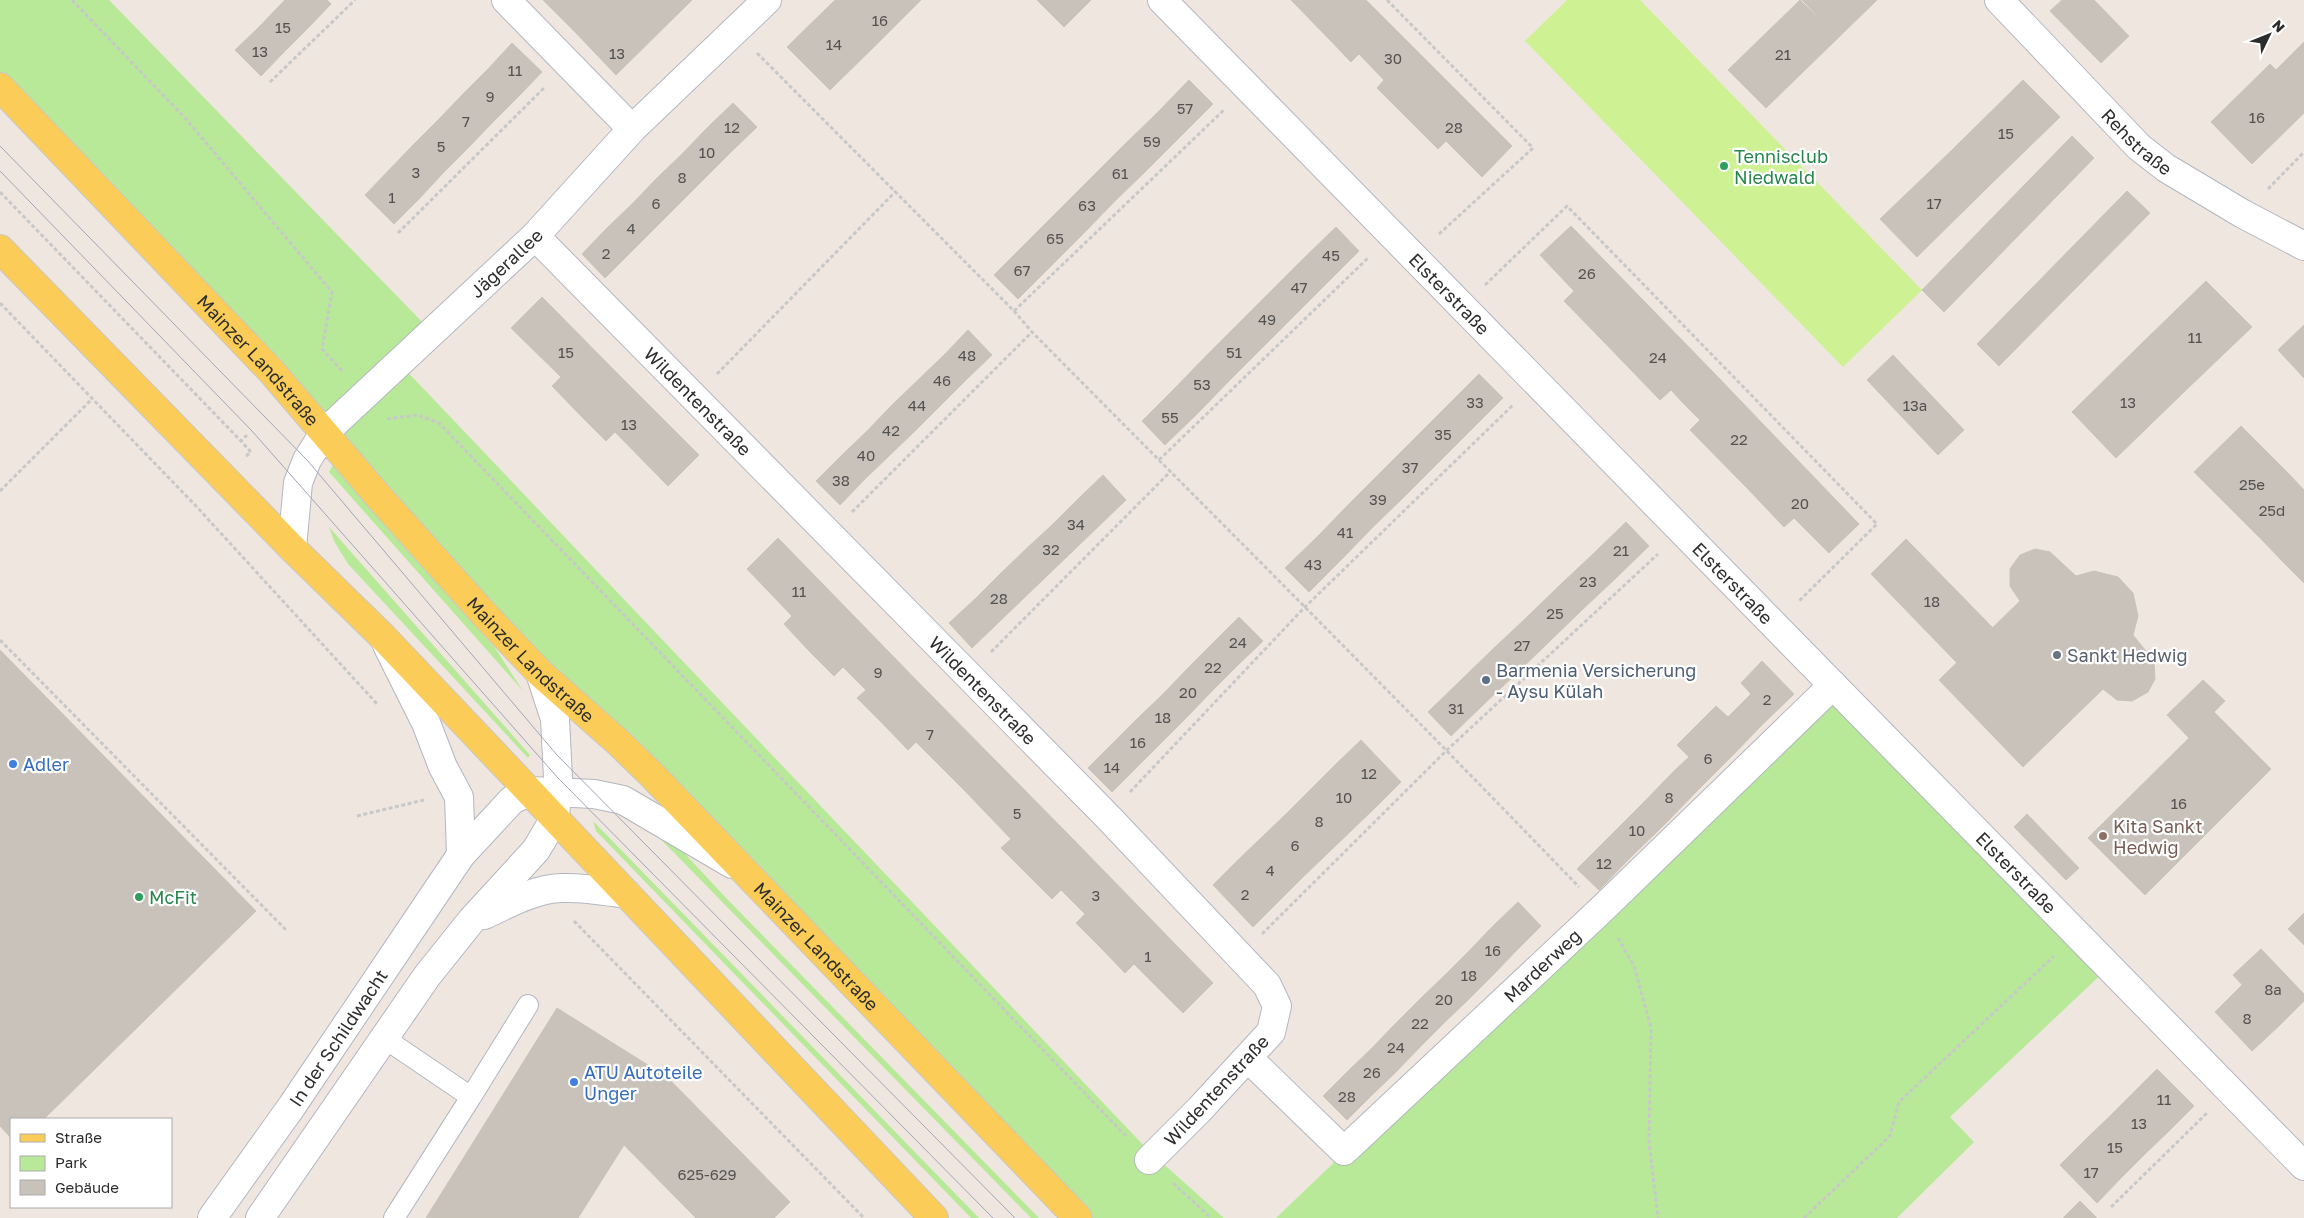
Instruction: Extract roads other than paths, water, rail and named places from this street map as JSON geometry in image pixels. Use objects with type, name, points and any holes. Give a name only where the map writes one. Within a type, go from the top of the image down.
[{"type":"main road","name":"Mainzer Landstraße","points":[[0,87],[272,372],[436,562],[540,673],[618,742],[1078,1218]]},
{"type":"main road","points":[[0,249],[292,548],[384,637],[547,801],[627,894],[934,1218]]},
{"type":"street","points":[[506,0],[632,129]]},
{"type":"street","name":"Jägerallee","points":[[292,548],[298,483],[307,460],[324,433],[535,236],[632,129],[768,0]]},
{"type":"street","name":"Elsterstraße","points":[[1162,0],[2304,1166]]},
{"type":"street","name":"Rehstraße","points":[[1999,0],[2139,147],[2166,168],[2244,214],[2304,246]]},
{"type":"street","name":"Wildentenstraße","points":[[535,236],[1107,816],[1241,955],[1267,985],[1277,1006],[1271,1032],[1200,1109],[1149,1160]]},
{"type":"street","points":[[384,637],[426,723],[443,766],[459,797],[461,855]]},
{"type":"street","points":[[260,1218],[427,976],[471,921],[536,850],[547,801],[558,778],[555,719],[540,673]]},
{"type":"street","name":"Marderweg","points":[[1248,1058],[1344,1151],[1601,910],[1833,685]]},
{"type":"street","points":[[547,801],[594,794],[623,800],[742,870]]},
{"type":"street","name":"In der Schildwacht","points":[[212,1218],[292,1106],[461,855],[512,800],[547,801]]},
{"type":"street","points":[[471,921],[520,898],[559,888],[627,894]]},
{"type":"lane","points":[[394,1218],[528,1005]]},
{"type":"lane","points":[[384,1038],[470,1097]]},
{"type":"tram line","points":[[0,146],[307,460],[557,755],[1015,1218]]},
{"type":"tram line","points":[[0,171],[252,431],[558,778],[993,1218]]},
{"type":"place","name":"Tennisclub Niedwald","points":[[1724,166]]},
{"type":"place","name":"Sankt Hedwig","points":[[2057,655]]},
{"type":"place","name":"Barmenia Versicherung - Aysu Külah","points":[[1486,680]]},
{"type":"place","name":"Adler","points":[[13,764]]},
{"type":"place","name":"Kita Sankt Hedwig","points":[[2103,836]]},
{"type":"place","name":"McFit","points":[[139,897]]},
{"type":"place","name":"ATU Autoteile Unger","points":[[574,1082]]}]
